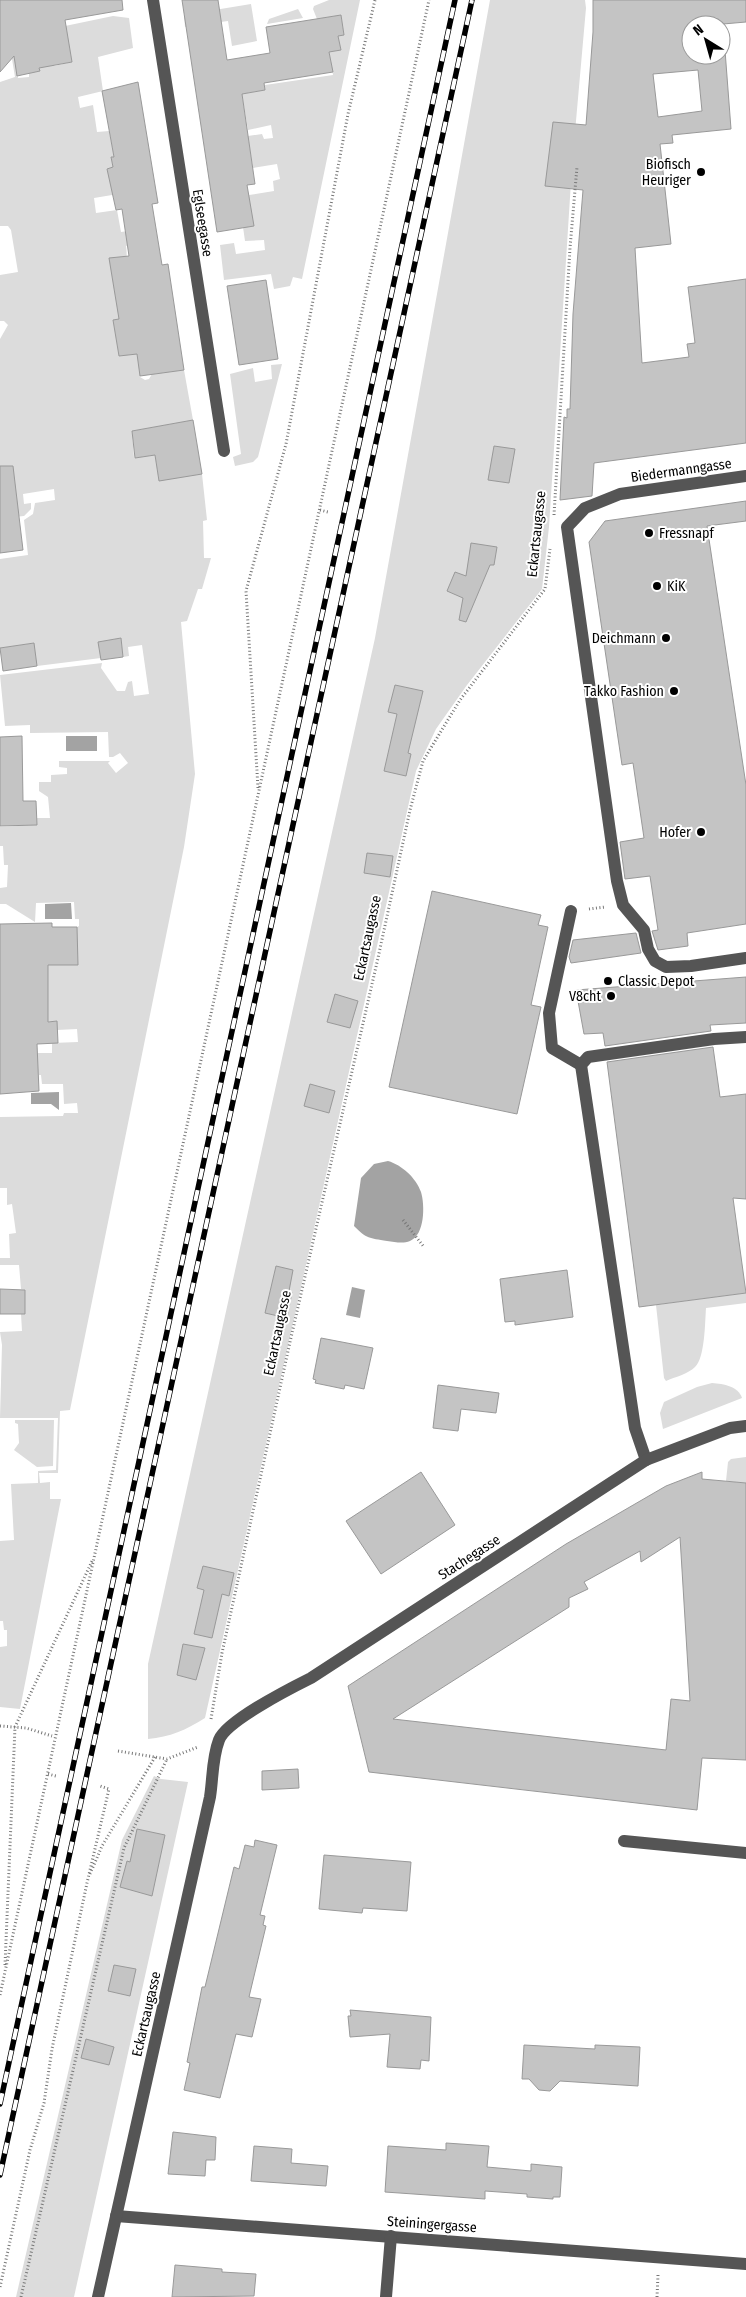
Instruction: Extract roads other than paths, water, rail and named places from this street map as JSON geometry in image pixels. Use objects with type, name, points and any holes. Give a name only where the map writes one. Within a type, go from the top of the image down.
[{"type":"street","name":"Eglseegasse","points":[[153,0],[224,451]]},
{"type":"street","name":"Biedermanngasse","points":[[746,476],[620,494],[585,508],[567,527],[617,881],[623,905],[644,930],[648,949],[655,961],[666,967],[691,966],[746,958]]},
{"type":"street","points":[[571,911],[549,1013],[552,1048],[581,1065]]},
{"type":"street","points":[[646,1460],[635,1428],[581,1065],[588,1057],[714,1039],[746,1037]]},
{"type":"street","name":"Stachegasse","points":[[220,1737],[230,1726],[280,1693],[311,1678],[646,1460],[730,1428],[746,1426]]},
{"type":"street","name":"Eckartsaugasse","points":[[98,2297],[210,1797],[215,1752],[220,1737]]},
{"type":"street","points":[[624,1841],[746,1853]]},
{"type":"street","name":"Steiningergasse","points":[[116,2216],[746,2264]]},
{"type":"street","points":[[386,2297],[391,2236]]},
{"type":"railway","points":[[0,2104],[455,0]]},
{"type":"railway","points":[[0,2175],[472,0]]},
{"type":"place","name":"Biofisch Heuriger","points":[[701,172]]},
{"type":"place","name":"Fressnapf","points":[[649,533]]},
{"type":"place","name":"KiK","points":[[657,586]]},
{"type":"place","name":"Deichmann","points":[[666,638]]},
{"type":"place","name":"Takko Fashion","points":[[674,691]]},
{"type":"place","name":"Hofer","points":[[701,832]]},
{"type":"place","name":"Classic Depot","points":[[608,981]]},
{"type":"place","name":"V8cht","points":[[611,996]]}]
